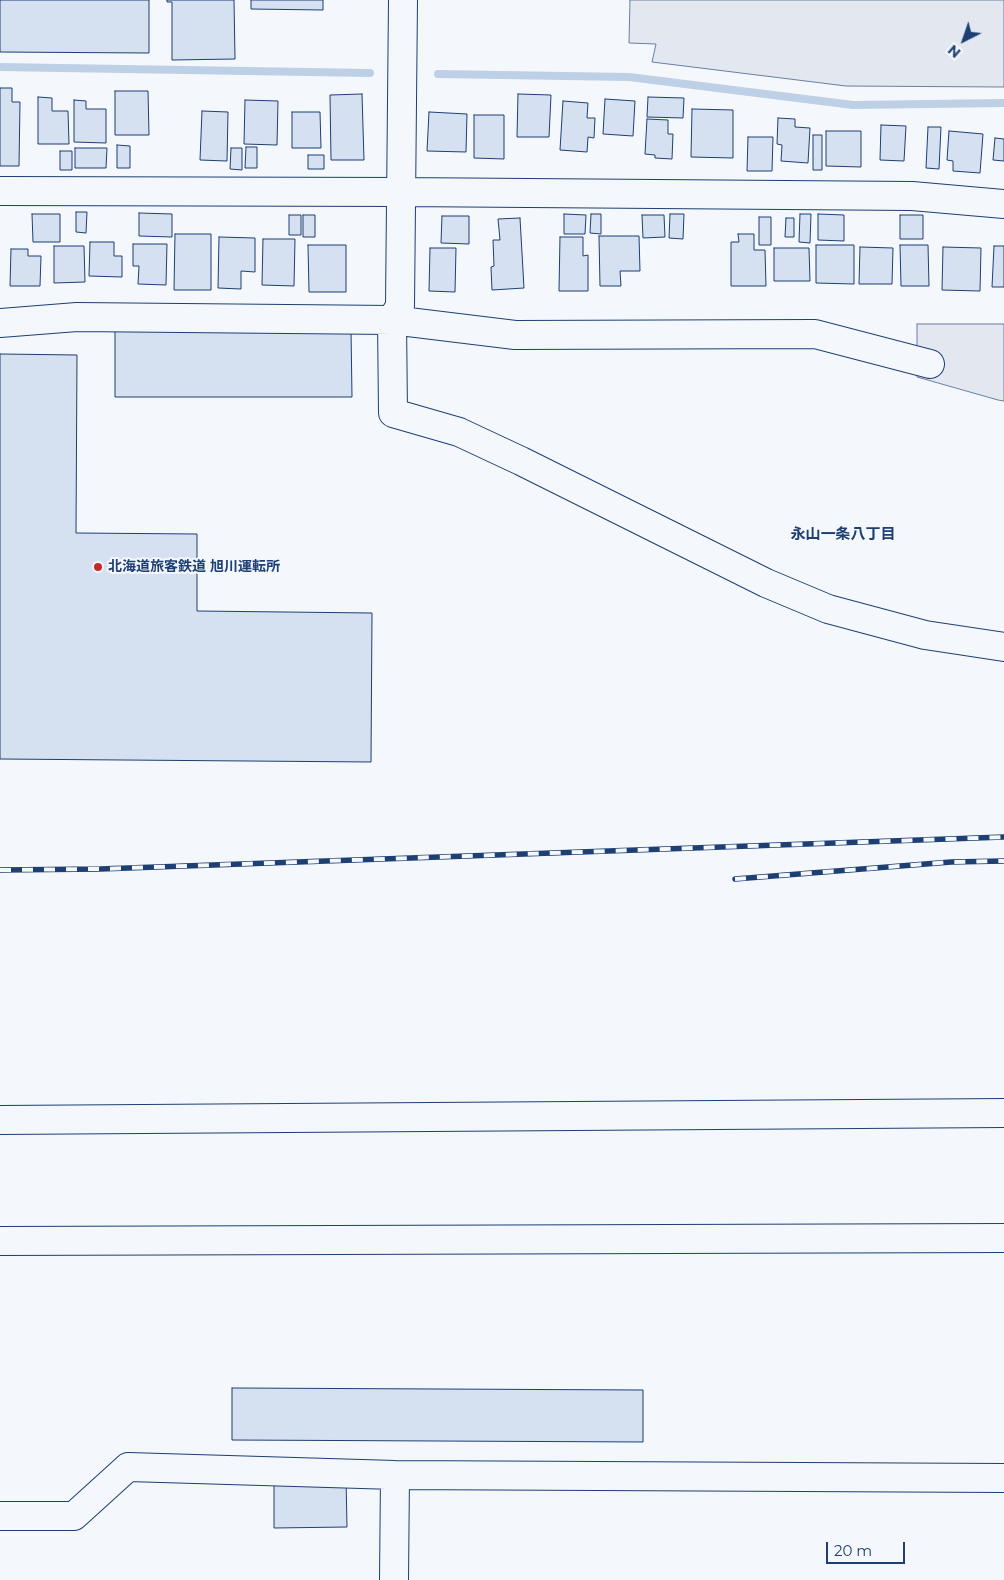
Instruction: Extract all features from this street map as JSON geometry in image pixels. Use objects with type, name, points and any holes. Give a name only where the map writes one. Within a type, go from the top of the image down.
[{"type":"street","points":[[403,0],[400,192],[393,413],[459,432],[766,583],[828,608],[925,635],[1004,647]]},
{"type":"street","points":[[0,191],[912,196],[1004,204]]},
{"type":"street","points":[[0,323],[77,317],[396,313],[514,335],[815,334],[930,364]]},
{"type":"street","points":[[0,1120],[1004,1113]]},
{"type":"street","points":[[0,1241],[1004,1238]]},
{"type":"street","points":[[0,1516],[74,1516],[128,1467],[395,1474],[1004,1478]]},
{"type":"street","points":[[394,1580],[395,1474]]},
{"type":"shaded area","points":[[630,0],[1004,0],[1004,87],[846,86],[652,62],[656,44],[629,43]]},
{"type":"shaded area","points":[[917,324],[1004,324],[1004,401],[917,377]]},
{"type":"building","points":[[0,0],[149,0],[149,53],[0,52]]},
{"type":"building","points":[[167,0],[234,0],[235,59],[172,60],[172,2],[167,2]]},
{"type":"building","points":[[251,0],[323,0],[323,10],[251,9]]},
{"type":"building","points":[[0,88],[12,88],[12,102],[20,102],[19,166],[0,166]]},
{"type":"building","points":[[115,91],[148,91],[149,135],[115,135]]},
{"type":"building","points":[[362,94],[364,160],[331,160],[330,95]]},
{"type":"building","points":[[518,94],[551,95],[549,137],[517,137]]},
{"type":"building","points":[[38,97],[52,98],[52,111],[68,111],[69,144],[38,144]]},
{"type":"building","points":[[648,97],[684,98],[683,118],[647,117]]},
{"type":"building","points":[[605,99],[635,101],[633,136],[603,134]]},
{"type":"building","points":[[74,100],[86,101],[86,109],[106,109],[106,143],[74,142]]},
{"type":"building","points":[[245,100],[278,101],[277,145],[244,144]]},
{"type":"building","points":[[563,101],[588,103],[587,118],[595,118],[594,138],[588,137],[587,152],[560,150]]},
{"type":"building","points":[[692,109],[733,110],[733,158],[691,157]]},
{"type":"building","points":[[202,111],[228,112],[227,161],[200,160]]},
{"type":"building","points":[[292,112],[320,112],[321,148],[292,148]]},
{"type":"building","points":[[429,112],[467,114],[466,152],[427,151]]},
{"type":"building","points":[[474,115],[504,115],[504,159],[474,158]]},
{"type":"building","points":[[778,118],[795,119],[795,127],[810,128],[808,163],[781,161],[782,145],[777,144]]},
{"type":"building","points":[[647,119],[668,120],[668,134],[673,134],[672,159],[655,158],[655,155],[645,154]]},
{"type":"building","points":[[881,125],[906,126],[904,161],[880,160]]},
{"type":"building","points":[[928,127],[941,127],[939,169],[926,168]]},
{"type":"building","points":[[826,131],[861,131],[861,167],[826,166]]},
{"type":"building","points":[[949,131],[983,134],[980,173],[953,171],[953,161],[947,160]]},
{"type":"building","points":[[813,135],[822,135],[822,170],[813,170]]},
{"type":"building","points":[[748,137],[773,137],[772,171],[747,171]]},
{"type":"building","points":[[995,138],[1004,139],[1004,161],[993,160]]},
{"type":"building","points":[[117,145],[130,146],[130,168],[117,168]]},
{"type":"building","points":[[246,147],[257,147],[257,168],[245,168]]},
{"type":"building","points":[[75,148],[107,148],[106,168],[75,168]]},
{"type":"building","points":[[231,148],[242,148],[242,170],[230,169]]},
{"type":"building","points":[[60,151],[72,151],[72,170],[60,170]]},
{"type":"building","points":[[308,155],[324,155],[324,169],[308,169]]},
{"type":"building","points":[[76,212],[87,212],[86,233],[76,232]]},
{"type":"building","points":[[139,213],[172,214],[172,237],[139,236]]},
{"type":"building","points":[[32,214],[60,214],[60,242],[33,242]]},
{"type":"building","points":[[564,214],[586,215],[585,234],[564,234]]},
{"type":"building","points":[[591,214],[601,214],[601,234],[590,233]]},
{"type":"building","points":[[670,214],[684,214],[683,239],[669,238]]},
{"type":"building","points":[[800,214],[811,214],[810,243],[799,242]]},
{"type":"building","points":[[818,214],[844,215],[844,241],[818,240]]},
{"type":"building","points":[[289,215],[301,215],[301,235],[289,235]]},
{"type":"building","points":[[303,215],[315,215],[315,237],[303,237]]},
{"type":"building","points":[[642,215],[664,215],[665,237],[643,238]]},
{"type":"building","points":[[900,215],[923,215],[923,239],[900,239]]},
{"type":"building","points":[[442,216],[469,216],[469,244],[441,243]]},
{"type":"building","points":[[759,217],[771,217],[771,245],[759,245]]},
{"type":"building","points":[[520,218],[524,288],[492,290],[491,267],[494,266],[493,240],[500,240],[498,219]]},
{"type":"building","points":[[786,218],[794,218],[794,237],[785,237]]},
{"type":"building","points":[[175,234],[211,234],[211,290],[174,290]]},
{"type":"building","points":[[738,234],[754,234],[754,250],[765,250],[766,286],[731,286],[731,242],[739,242]]},
{"type":"building","points":[[599,236],[639,236],[640,271],[620,271],[621,286],[600,286]]},
{"type":"building","points":[[219,237],[255,238],[255,272],[241,271],[241,289],[218,288]]},
{"type":"building","points":[[560,237],[583,237],[583,256],[588,255],[588,291],[559,291]]},
{"type":"building","points":[[263,239],[295,239],[294,286],[262,285]]},
{"type":"building","points":[[90,242],[114,242],[114,256],[122,256],[122,277],[89,276]]},
{"type":"building","points":[[133,244],[167,244],[166,285],[138,284],[139,266],[133,266]]},
{"type":"building","points":[[308,245],[346,245],[346,292],[309,292]]},
{"type":"building","points":[[816,245],[854,245],[854,284],[816,283]]},
{"type":"building","points":[[900,245],[928,245],[929,286],[901,286]]},
{"type":"building","points":[[54,246],[84,246],[85,282],[54,283]]},
{"type":"building","points":[[994,246],[1004,246],[1004,287],[992,287]]},
{"type":"building","points":[[860,247],[893,248],[892,284],[859,284]]},
{"type":"building","points":[[943,247],[981,248],[980,291],[942,290]]},
{"type":"building","points":[[430,248],[456,248],[455,292],[429,291]]},
{"type":"building","points":[[774,248],[809,248],[810,281],[774,281]]},
{"type":"building","points":[[11,249],[28,249],[28,256],[41,256],[40,286],[10,286]]},
{"type":"building","points":[[351,329],[352,397],[115,397],[115,330]]},
{"type":"building","name":"北海道旅客鉄道 旭川運転所","points":[[0,354],[77,355],[76,533],[197,534],[197,611],[372,613],[371,762],[0,759]]},
{"type":"building","points":[[232,1388],[643,1390],[643,1442],[232,1440]]},
{"type":"building","points":[[346,1477],[347,1527],[274,1528],[274,1478]]},
{"type":"waterway","points":[[0,67],[370,73]]},
{"type":"waterway","points":[[438,74],[629,77],[853,105],[1004,103]]},
{"type":"railway","points":[[0,870],[100,869],[1004,837]]},
{"type":"railway","points":[[735,879],[951,862],[1004,861]]},
{"type":"place","name":"北海道旅客鉄道 旭川運転所","points":[[98,567]]},
{"type":"district","name":"永山一条八丁目","points":[[843,535]]}]
